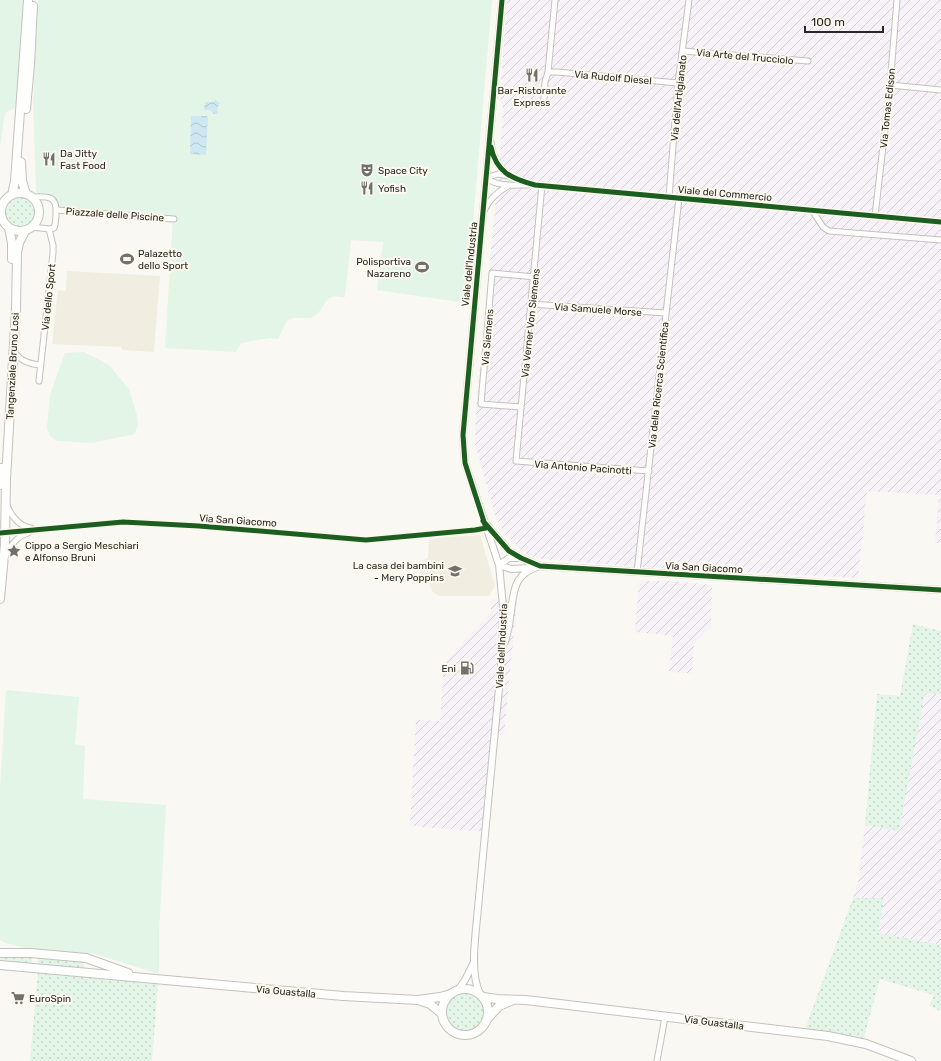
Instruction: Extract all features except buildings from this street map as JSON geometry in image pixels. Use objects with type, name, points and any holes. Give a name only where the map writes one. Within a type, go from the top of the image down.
[{"type":"main road","points":[[12,195],[15,181],[28,0]]},
{"type":"main road","points":[[29,196],[21,193],[12,195],[2,204],[0,212],[1,218],[4,224],[9,228],[15,231],[28,229],[38,218],[39,212],[38,206],[29,196],[22,181],[21,162],[30,64],[33,0]]},
{"type":"main road","name":"Tangenziale Bruno Losi","points":[[0,485],[12,309],[12,243],[9,228]]},
{"type":"main road","name":"Tangenziale Bruno Losi","points":[[0,599],[3,563],[2,533],[6,501],[17,254],[19,243],[28,229]]},
{"type":"main road","name":"Via Guastalla","points":[[2,950],[86,958],[120,970],[154,979]]},
{"type":"main road","points":[[35,968],[36,954]]},
{"type":"main road","points":[[85,972],[87,968],[86,958]]},
{"type":"main road","name":"Via Guastalla","points":[[0,965],[321,994],[418,1000],[440,997],[455,992]]},
{"type":"main road","points":[[466,989],[474,990],[482,995],[488,1007],[488,1018],[480,1030],[467,1035],[460,1034],[448,1027],[442,1014],[446,999],[455,992],[466,989]]},
{"type":"main road","name":"Via Guastalla","points":[[482,995],[497,999],[526,1000],[828,1036],[866,1044],[911,1061]]},
{"type":"main road","name":"Via Guastalla","points":[[418,1000],[430,1004],[442,1014]]},
{"type":"main road","name":"Via Guastalla","points":[[488,1018],[499,1006],[514,1000]]},
{"type":"street","name":"Viale dell'Industria","points":[[482,995],[476,986],[474,962],[502,657],[503,606],[499,565],[483,521],[465,463],[463,435],[502,0]]},
{"type":"street","points":[[544,99],[555,0]]},
{"type":"street","name":"Via dell'Artigianato","points":[[668,197],[678,83],[688,0]]},
{"type":"street","name":"Via Tomas Edison","points":[[875,216],[890,85],[897,0]]},
{"type":"street","name":"Via Arte del Trucciolo","points":[[683,51],[808,61]]},
{"type":"street","name":"Via Rudolf Diesel","points":[[548,72],[678,83]]},
{"type":"street","points":[[890,85],[941,90]]},
{"type":"street","points":[[490,136],[494,156],[502,169],[509,176]]},
{"type":"street","points":[[486,178],[498,174],[509,176]]},
{"type":"street","name":"Viale del Commercio","points":[[509,176],[535,185],[941,222]]},
{"type":"street","points":[[486,178],[494,183],[509,185],[535,185]]},
{"type":"street","points":[[484,212],[487,204],[493,196],[509,185]]},
{"type":"street","name":"Via Verner Von Siemens","points":[[516,462],[530,304],[535,277],[542,185]]},
{"type":"street","points":[[28,229],[49,229],[55,226],[56,210],[56,203],[52,198],[29,196]]},
{"type":"street","name":"Via della Ricerca Scientifica","points":[[637,572],[679,198]]},
{"type":"street","name":"Piazzale delle Piscine","points":[[56,210],[174,219]]},
{"type":"street","points":[[812,210],[823,227],[829,231],[941,240]]},
{"type":"street","name":"Via dello Sport","points":[[39,381],[53,253],[53,245],[49,229]]},
{"type":"street","name":"Via Siemens","points":[[521,407],[481,404],[492,272],[535,277]]},
{"type":"street","name":"Via Samuele Morse","points":[[530,304],[666,313]]},
{"type":"street","points":[[13,351],[26,362],[41,365]]},
{"type":"street","name":"Via Antonio Pacinotti","points":[[516,462],[649,471]]},
{"type":"street","points":[[6,501],[11,513],[20,524],[25,528],[42,530]]},
{"type":"street","name":"Via San Giacomo","points":[[483,521],[509,550],[521,558],[540,566]]},
{"type":"street","name":"Via San Giacomo","points":[[2,533],[134,522],[366,540],[475,530]]},
{"type":"street","points":[[3,563],[7,552],[20,537],[26,533],[42,530]]},
{"type":"street","points":[[499,565],[509,558],[521,558]]},
{"type":"street","name":"Via San Giacomo","points":[[499,565],[511,569],[540,566],[939,589]]},
{"type":"street","points":[[502,657],[515,585],[520,577],[531,568]]},
{"type":"street","name":"Viale dell'Industria","points":[[455,992],[465,980],[474,962]]},
{"type":"street","points":[[657,1061],[665,1016]]},
{"type":"shaded area","points":[[507,0],[941,0],[941,543],[935,543],[939,495],[867,491],[858,578],[642,567],[543,559],[530,556],[521,550],[504,532],[496,518],[475,444],[476,409],[500,155],[503,109],[500,97]]},
{"type":"shaded area","points":[[67,271],[160,276],[154,352],[122,350],[121,347],[52,344],[58,290],[66,291]]},
{"type":"shaded area","name":"La casa dei bambini - Mery Poppins","points":[[480,535],[495,586],[489,596],[438,596],[432,591],[429,582],[419,583],[422,561],[428,558],[429,540],[447,537]]},
{"type":"shaded area","points":[[673,581],[712,585],[711,626],[694,644],[692,673],[669,672],[673,636],[635,632],[639,582]]},
{"type":"shaded area","points":[[491,599],[517,600],[504,735],[497,734],[488,832],[410,826],[416,720],[440,721],[444,663],[491,612]]},
{"type":"shaded area","points":[[925,692],[941,695],[941,945],[878,933],[884,898],[853,898],[858,883],[865,825],[899,831]]},
{"type":"green space","points":[[0,0],[24,0],[22,49],[16,107],[5,113],[0,147]]},
{"type":"green space","points":[[38,0],[492,0],[466,303],[377,290],[383,242],[351,240],[345,297],[333,297],[329,299],[313,317],[294,318],[288,320],[278,339],[269,338],[241,343],[236,352],[165,348],[173,219],[58,208],[55,198],[41,197],[36,192],[33,102]]},
{"type":"green space","points":[[20,197],[31,201],[35,212],[31,223],[20,227],[9,223],[5,212],[9,201]]},
{"type":"green space","points":[[84,352],[109,365],[129,389],[137,415],[138,424],[135,434],[92,443],[57,441],[50,436],[47,428],[50,395],[65,353]]},
{"type":"green space","points":[[913,624],[941,631],[941,695],[925,692],[899,831],[865,825],[877,694],[900,696]]},
{"type":"green space","points":[[6,690],[79,697],[75,744],[85,746],[83,799],[166,805],[159,932],[159,974],[95,954],[25,948],[5,943],[0,940],[0,788]]},
{"type":"green space","points":[[853,898],[884,898],[878,933],[941,945],[941,1011],[929,1006],[934,995],[880,979],[864,1037],[866,1042],[804,1032]]},
{"type":"green space","points":[[0,956],[32,957],[32,964],[0,962]]},
{"type":"green space","points":[[38,956],[84,962],[84,969],[38,965]]},
{"type":"green space","points":[[38,973],[158,984],[152,1061],[30,1061]]},
{"type":"green space","points":[[466,993],[476,996],[482,1002],[485,1012],[482,1022],[476,1028],[466,1031],[456,1028],[450,1022],[447,1012],[450,1002],[456,996]]},
{"type":"water","points":[[216,100],[220,103],[217,109],[217,114],[214,114],[210,110],[204,110],[205,102],[213,102]]},
{"type":"water","points":[[191,116],[208,116],[206,155],[190,154]]},
{"type":"cycle path","points":[[0,533],[123,522],[199,526],[366,540],[486,528],[465,463],[463,435],[502,0]]},
{"type":"cycle path","points":[[491,147],[493,156],[497,163],[506,173],[519,180],[535,185],[941,222]]},
{"type":"cycle path","points":[[483,521],[509,551],[540,566],[941,590]]},
{"type":"place","name":"Bar-Ristorante Express","points":[[532,75]]},
{"type":"place","name":"Da Jitty Fast Food","points":[[49,159]]},
{"type":"place","name":"Space City","points":[[367,170]]},
{"type":"place","name":"Yofish","points":[[367,188]]},
{"type":"place","name":"Palazetto dello Sport","points":[[127,259]]},
{"type":"place","name":"Polisportiva Nazareno","points":[[422,267]]},
{"type":"place","name":"Cippo a Sergio Meschiari e Alfonso Bruni","points":[[14,551]]},
{"type":"place","name":"La casa dei bambini - Mery Poppins","points":[[455,571]]},
{"type":"place","name":"Eni","points":[[467,668]]},
{"type":"place","name":"EuroSpin","points":[[18,998]]}]
